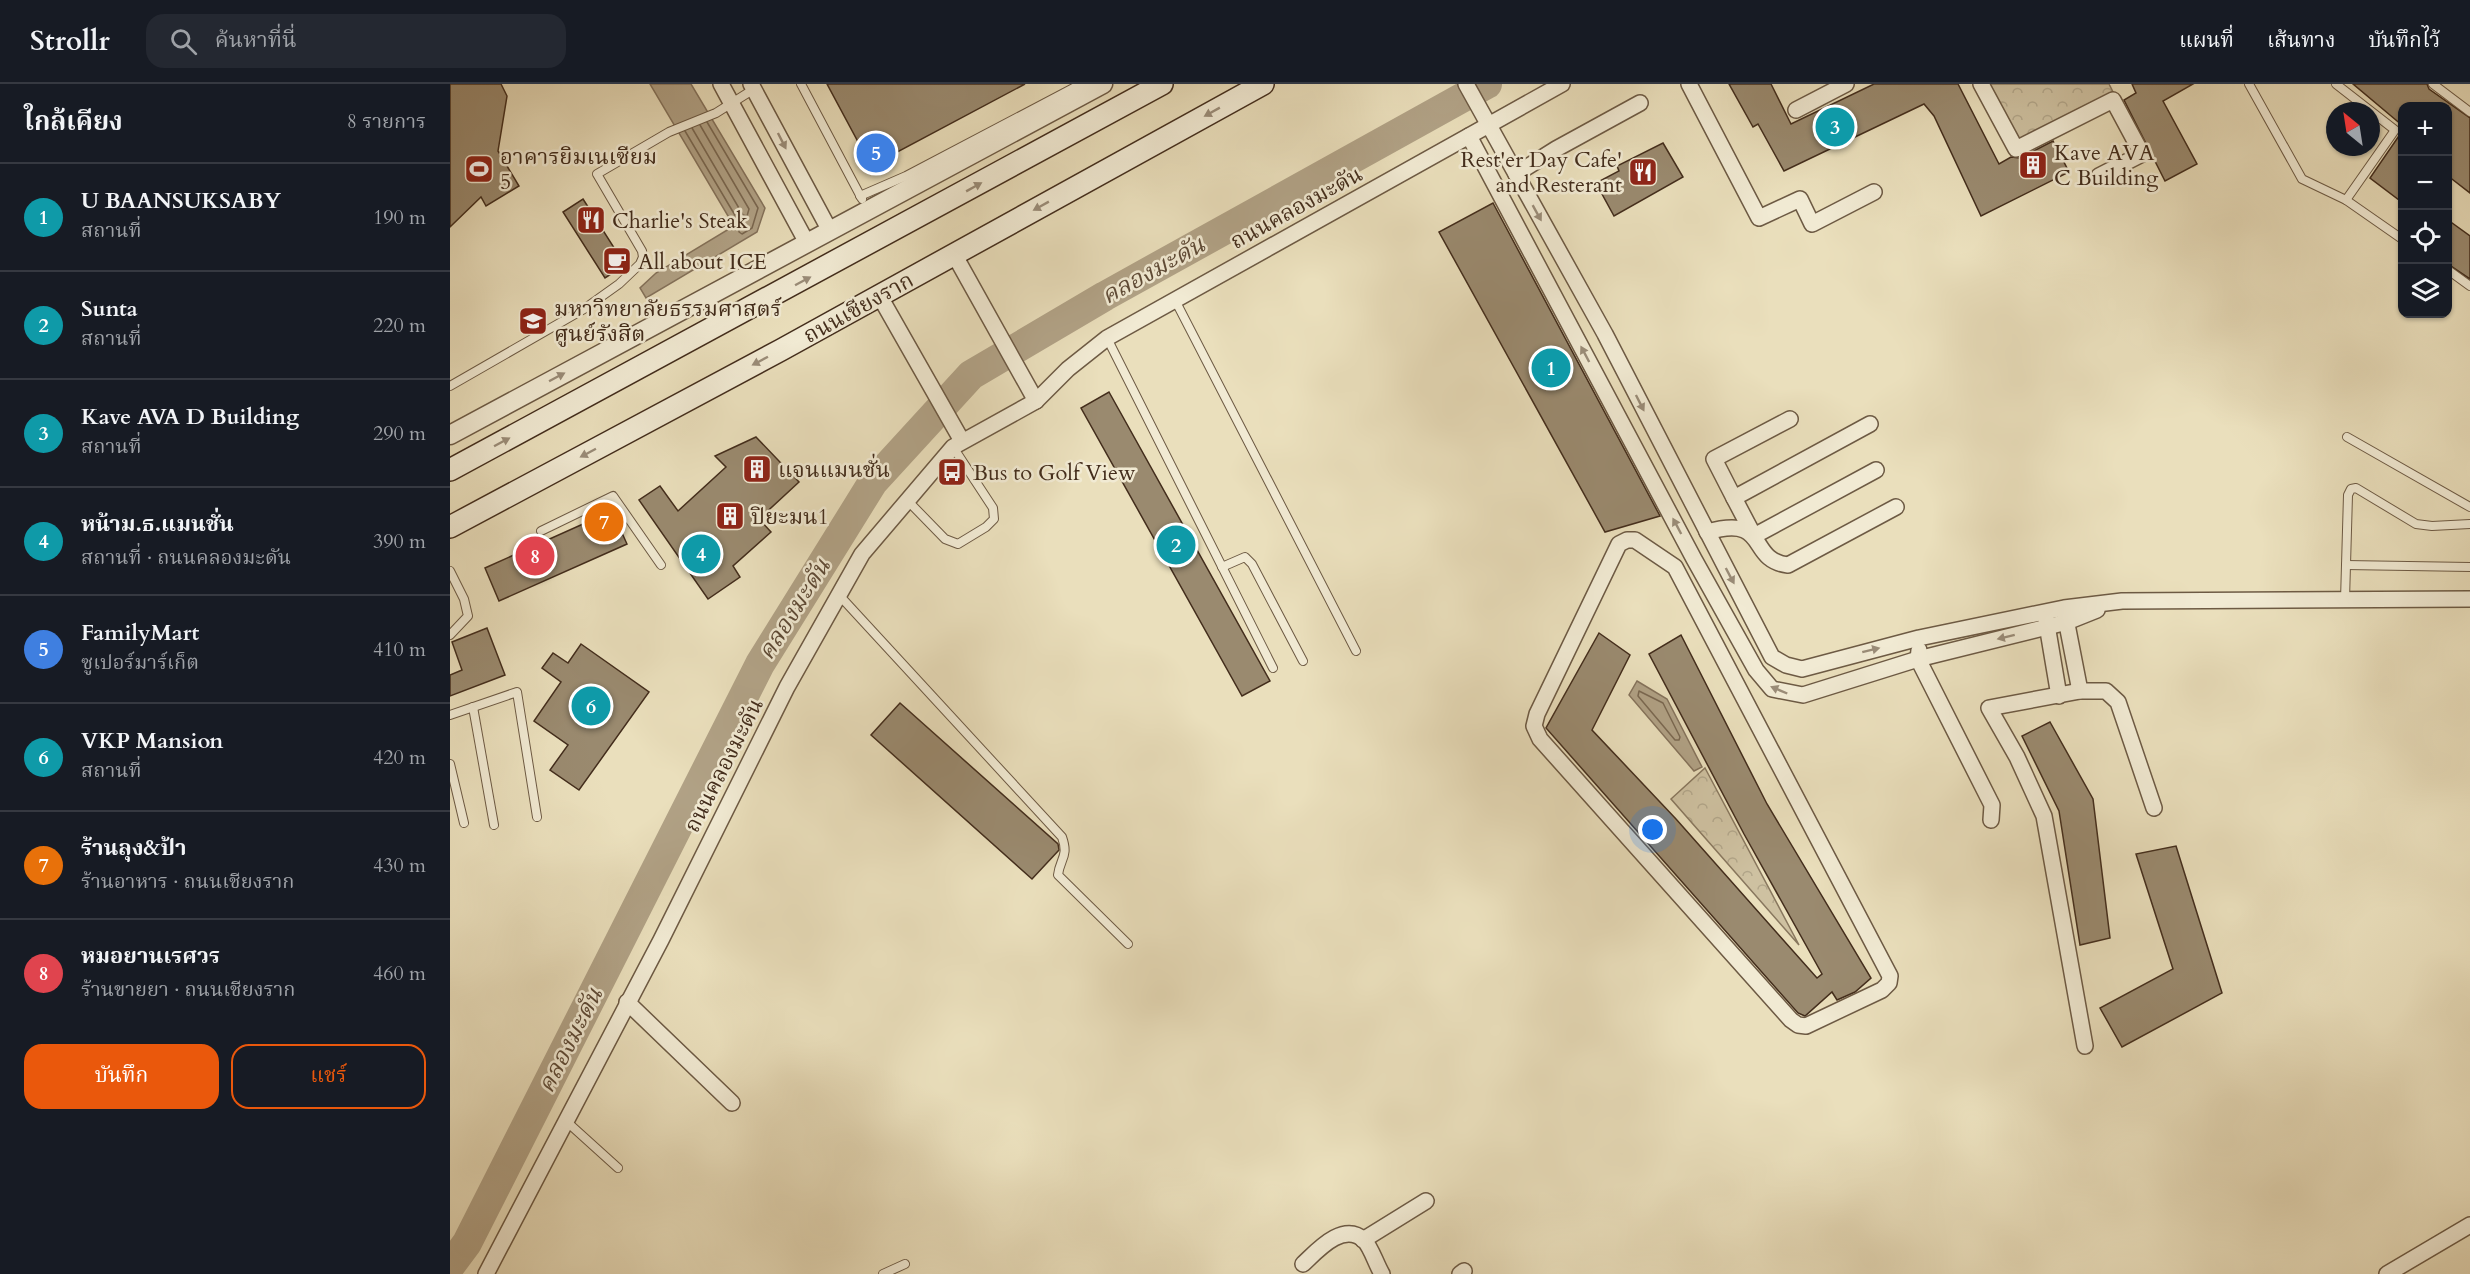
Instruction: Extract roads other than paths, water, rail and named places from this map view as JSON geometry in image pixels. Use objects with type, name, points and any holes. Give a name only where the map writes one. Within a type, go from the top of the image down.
[{"type":"main road","points":[[450,470],[1162,84]]},
{"type":"main road","name":"ถนนเชียงราก","points":[[450,526],[782,350],[1263,84]]},
{"type":"street","points":[[721,84],[807,243]]},
{"type":"street","points":[[450,435],[830,231],[864,203],[1071,90],[1103,84]]},
{"type":"street","points":[[1466,84],[1605,334],[1772,657],[1786,665],[1802,669],[1919,638],[2046,620]]},
{"type":"street","name":"ถนนคลองมะดัน","points":[[486,1274],[787,687],[862,554],[957,444],[1033,396],[1107,338],[1469,136],[1485,120],[1562,84]]},
{"type":"street","points":[[1689,84],[1759,218],[1800,199],[1812,224],[1874,192]]},
{"type":"street","points":[[1796,110],[1846,84]]},
{"type":"street","points":[[1981,84],[2016,149],[2113,100],[2142,154],[2099,176]]},
{"type":"street","points":[[752,87],[830,231]]},
{"type":"street","points":[[1516,174],[1556,148],[1640,103]]},
{"type":"street","points":[[1469,136],[1694,559],[1756,670],[1772,688],[1803,695],[2046,620],[2122,601],[2470,599]]},
{"type":"street","points":[[954,254],[1033,396]]},
{"type":"street","points":[[879,295],[954,427],[957,444]]},
{"type":"street","points":[[1791,419],[1714,459],[1754,536],[1770,559],[1776,563],[1788,565],[1896,507]]},
{"type":"street","points":[[1734,498],[1870,424]]},
{"type":"street","points":[[1754,536],[1876,470]]},
{"type":"street","points":[[1707,532],[1736,527],[1744,528],[1754,536]]},
{"type":"street","points":[[1627,540],[1635,540],[1675,567],[1890,975],[1889,983],[1882,990],[1806,1026],[1798,1025],[1791,1020],[1540,739],[1534,726],[1537,714],[1619,544],[1627,540]]},
{"type":"street","points":[[1675,567],[1715,549]]},
{"type":"street","points":[[2066,615],[2080,692]]},
{"type":"street","points":[[2046,620],[2059,696]]},
{"type":"street","points":[[1919,638],[1918,659],[1992,805],[1991,820]]},
{"type":"street","points":[[1756,670],[1772,657]]},
{"type":"street","points":[[1802,669],[1803,695]]},
{"type":"street","points":[[2085,1046],[2044,816],[2017,757],[1989,708],[2080,692],[2106,691],[2118,702],[2154,808]]},
{"type":"street","points":[[627,1002],[732,1103]]},
{"type":"street","points":[[1363,1240],[1426,1201]]},
{"type":"street","points":[[2387,1274],[2470,1225]]},
{"type":"street","points":[[1303,1264],[1335,1236],[1350,1234],[1363,1240],[1382,1274]]},
{"type":"lane","points":[[801,84],[864,203]]},
{"type":"lane","points":[[2249,84],[2302,179],[2346,200],[2398,236]]},
{"type":"lane","points":[[2336,84],[2395,130],[2346,200]]},
{"type":"lane","points":[[2433,84],[2470,112]]},
{"type":"lane","points":[[450,386],[584,309],[619,284],[640,264],[643,257],[642,251],[597,174],[669,132],[716,113],[752,87]]},
{"type":"lane","points":[[2452,273],[2470,286]]},
{"type":"lane","points":[[1175,300],[1356,651]]},
{"type":"lane","points":[[1107,338],[1273,668]]},
{"type":"lane","points":[[2348,437],[2470,507]]},
{"type":"lane","points":[[907,500],[945,539],[958,544],[986,527],[994,519],[993,508],[957,444]]},
{"type":"lane","points":[[2345,600],[2350,489],[2356,488],[2416,524],[2424,526],[2470,524]]},
{"type":"lane","points":[[541,531],[613,496],[661,565]]},
{"type":"lane","points":[[1222,567],[1245,557],[1252,564],[1303,662]]},
{"type":"lane","points":[[2346,565],[2470,567]]},
{"type":"lane","points":[[450,571],[464,599],[468,616],[450,636]]},
{"type":"lane","points":[[839,595],[1062,837],[1066,848],[1065,859],[1058,869],[1058,875],[1128,944]]},
{"type":"lane","points":[[450,715],[517,692],[537,817]]},
{"type":"lane","points":[[473,707],[494,825]]},
{"type":"lane","points":[[450,764],[464,823]]},
{"type":"lane","points":[[566,1121],[618,1168]]},
{"type":"lane","points":[[883,1274],[905,1264]]},
{"type":"water","points":[[650,84],[691,84],[765,208],[757,232],[646,298],[640,288],[656,273],[734,226]]},
{"type":"water","points":[[1637,681],[1667,699],[1702,767],[1694,771],[1629,695]]},
{"type":"waterway","name":"คลองมะดัน","points":[[450,1266],[467,1243],[760,664],[873,482],[971,375],[1105,296],[1487,84]]},
{"type":"place","name":"Kave AVA D Building","points":[[1835,127]]},
{"type":"place","name":"FamilyMart","points":[[876,153]]},
{"type":"place","name":"Kave AVA C Building","points":[[2033,165]]},
{"type":"place","name":"อาคารยิมเนเซียม 5","points":[[479,169]]},
{"type":"place","name":"Rest'er Day Cafe' and Resterant","points":[[1643,172]]},
{"type":"place","name":"Charlie's Steak","points":[[591,220]]},
{"type":"place","name":"All about ICE","points":[[617,261]]},
{"type":"place","name":"มหาวิทยาลัยธรรมศาสตร์ ศูนย์รังสิต","points":[[533,321]]},
{"type":"place","name":"U BAANSUKSABY","points":[[1551,368]]},
{"type":"place","name":"แจนแมนชั่น","points":[[757,469]]},
{"type":"place","name":"Bus to Golf View","points":[[952,472]]},
{"type":"place","name":"ปิยะมน1","points":[[730,516]]},
{"type":"place","name":"ร้านลุง&ป้า","points":[[604,522]]},
{"type":"place","name":"Sunta","points":[[1176,545]]},
{"type":"place","name":"หน้าม.ธ.แมนชั่น","points":[[701,554]]},
{"type":"place","name":"หมอยานเรศวร","points":[[535,556]]},
{"type":"place","name":"VKP Mansion","points":[[591,706]]}]
